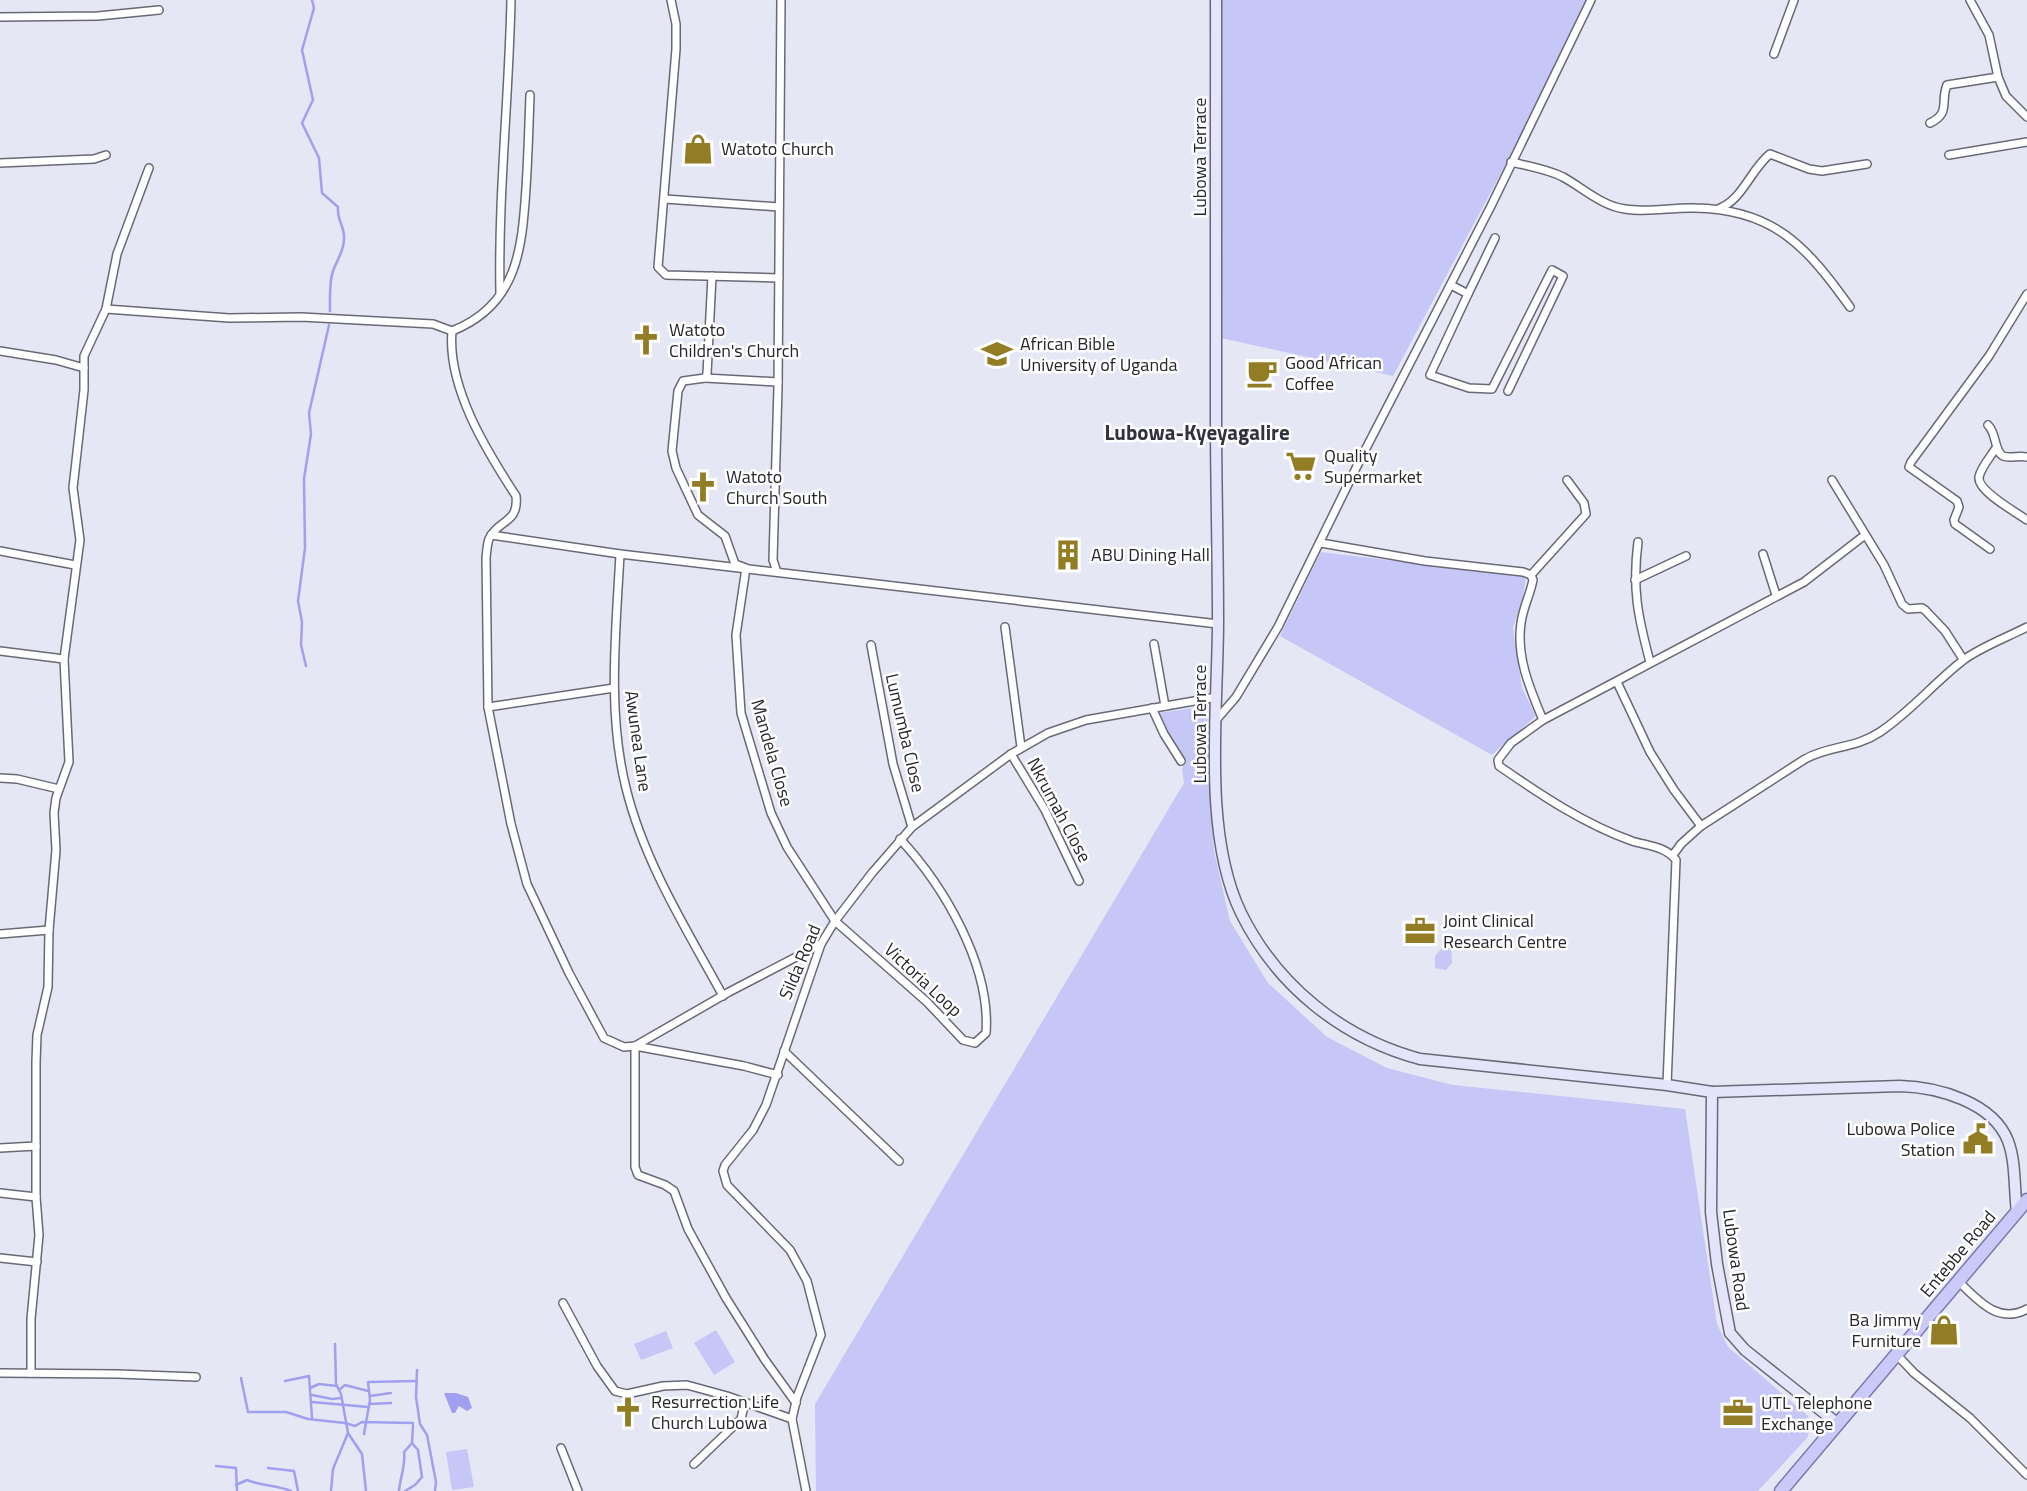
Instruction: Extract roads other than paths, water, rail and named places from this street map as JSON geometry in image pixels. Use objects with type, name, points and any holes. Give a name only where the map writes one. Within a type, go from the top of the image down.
[{"type":"main road","name":"Entebbe Road","points":[[1781,1491],[2027,1200]]},
{"type":"street","points":[[500,293],[499,227],[509,79],[511,0]]},
{"type":"street","points":[[671,0],[676,24],[676,49],[658,267],[660,272],[666,275],[779,278]]},
{"type":"street","points":[[777,572],[773,560],[778,382],[781,0]]},
{"type":"street","name":"Lubowa Terrace","points":[[1216,0],[1219,821],[1226,868],[1241,912],[1268,957],[1290,985],[1344,1028],[1384,1048],[1420,1059],[1667,1084],[1712,1092],[1900,1086],[1923,1087],[1961,1099],[1994,1121],[2005,1135],[2011,1150],[2017,1212]]},
{"type":"street","points":[[1217,719],[1240,691],[1278,627],[1591,0]]},
{"type":"street","points":[[1774,54],[1794,0]]},
{"type":"street","points":[[1970,0],[1989,35],[1998,77],[2006,96],[2027,117]]},
{"type":"street","points":[[0,17],[98,16],[159,10]]},
{"type":"street","points":[[1930,123],[1942,114],[1947,85],[1998,77]]},
{"type":"street","points":[[106,309],[229,318],[301,317],[433,324],[452,331],[473,322],[500,293],[515,269],[522,242],[530,96]]},
{"type":"street","points":[[1949,155],[2027,142]]},
{"type":"street","points":[[1717,209],[1727,205],[1737,195],[1770,154],[1822,171],[1867,164]]},
{"type":"street","points":[[0,163],[94,159],[106,155]]},
{"type":"street","points":[[1511,162],[1555,174],[1623,209],[1717,209],[1760,220],[1784,233],[1815,261],[1850,307]]},
{"type":"street","points":[[31,1373],[31,1319],[39,1235],[36,1197],[37,1035],[48,987],[48,930],[56,850],[54,813],[69,762],[64,659],[80,540],[74,488],[82,416],[84,356],[106,309],[117,254],[149,168]]},
{"type":"street","points":[[665,199],[779,207]]},
{"type":"street","points":[[1495,238],[1430,375],[1469,388],[1492,389],[1552,270],[1563,275],[1508,391]]},
{"type":"street","points":[[705,378],[712,276]]},
{"type":"street","points":[[1451,285],[1468,294]]},
{"type":"street","points":[[1990,549],[1955,524],[1959,507],[1957,501],[1909,467],[1989,356],[2026,297]]},
{"type":"street","points":[[452,331],[451,356],[477,431],[516,496],[515,514],[492,536],[488,544],[488,707],[511,824],[527,884],[569,973],[604,1038],[624,1047],[635,1046],[778,1074]]},
{"type":"street","points":[[0,351],[56,360],[84,368]]},
{"type":"street","points":[[746,568],[735,564],[725,536],[698,515],[676,468],[672,451],[678,391],[683,381],[705,378],[778,382]]},
{"type":"street","points":[[1988,425],[1996,437],[1996,448],[1982,470],[1982,487],[2027,520]]},
{"type":"street","points":[[1996,448],[2004,457],[2027,457]]},
{"type":"street","points":[[1531,575],[1586,514],[1584,503],[1567,480]]},
{"type":"street","points":[[1832,480],[1884,565],[1902,604],[1908,609],[1926,610],[1945,631],[1963,659]]},
{"type":"street","points":[[1667,1084],[1676,860],[1667,851],[1636,842],[1551,802],[1499,766],[1500,756],[1511,743],[1543,720],[1804,582],[1865,535]]},
{"type":"street","points":[[492,536],[620,554],[1218,624]]},
{"type":"street","points":[[1637,542],[1637,614],[1650,662]]},
{"type":"street","points":[[1321,543],[1425,561],[1531,575]]},
{"type":"street","points":[[0,551],[75,565]]},
{"type":"street","name":"Awunea Lane","points":[[620,554],[614,688],[620,760],[626,787],[642,839],[680,918],[723,996]]},
{"type":"street","points":[[1763,554],[1776,596]]},
{"type":"street","points":[[1635,580],[1686,555]]},
{"type":"street","name":"Mandela Close","points":[[746,568],[736,635],[741,713],[771,813],[787,846],[835,921]]},
{"type":"street","points":[[1531,575],[1533,580],[1521,620],[1519,643],[1522,663],[1543,720]]},
{"type":"street","points":[[1005,627],[1021,747]]},
{"type":"street","points":[[1672,855],[1701,826],[1812,755],[1858,744],[1878,733],[1908,710],[1963,659],[2027,627]]},
{"type":"street","points":[[1154,644],[1165,706]]},
{"type":"street","name":"Lumumba Close","points":[[871,645],[893,764],[912,827]]},
{"type":"street","points":[[0,651],[64,659]]},
{"type":"street","points":[[1617,682],[1650,752],[1701,826]]},
{"type":"street","points":[[488,707],[614,688]]},
{"type":"street","name":"Silda Road","points":[[806,1491],[792,1419],[821,1335],[807,1280],[790,1250],[727,1185],[723,1171],[753,1130],[778,1074],[783,1051],[821,944],[835,921],[912,827],[1021,747],[1048,733],[1086,720],[1217,697]]},
{"type":"street","points":[[1152,708],[1181,761]]},
{"type":"street","name":"Nkrumah Close","points":[[1011,754],[1045,810],[1079,881]]},
{"type":"street","points":[[0,778],[17,779],[59,789]]},
{"type":"street","name":"Victoria Loop","points":[[835,921],[927,1002],[963,1040],[975,1043],[986,1033],[983,993],[970,948],[926,870],[900,839]]},
{"type":"street","points":[[0,934],[48,930]]},
{"type":"street","points":[[635,1046],[821,944]]},
{"type":"street","points":[[635,1046],[635,1167],[638,1175],[674,1191],[688,1229],[726,1298],[796,1403]]},
{"type":"street","points":[[783,1051],[899,1161]]},
{"type":"street","name":"Lubowa Road","points":[[1712,1092],[1711,1212],[1717,1264],[1730,1333],[1745,1350],[1838,1424]]},
{"type":"street","points":[[0,1148],[36,1146]]},
{"type":"street","points":[[0,1193],[36,1197]]},
{"type":"street","points":[[0,1258],[37,1262]]},
{"type":"street","points":[[1958,1281],[1995,1312],[2010,1315],[2027,1308]]},
{"type":"street","points":[[563,1303],[597,1366],[615,1391],[627,1394],[663,1386],[687,1385],[792,1419]]},
{"type":"street","points":[[1896,1354],[1914,1373],[1970,1418],[2027,1475]]},
{"type":"street","points":[[0,1373],[196,1377]]},
{"type":"street","points":[[694,1464],[741,1419],[745,1402]]},
{"type":"street","points":[[561,1448],[578,1491]]},
{"type":"waterway","points":[[312,0],[314,8],[302,50],[313,100],[302,123],[319,158],[322,193],[338,207],[344,235],[343,248],[332,276],[330,311]]},
{"type":"waterway","points":[[306,666],[301,645],[302,622],[298,601],[305,548],[304,479],[311,434],[309,413],[329,325]]},
{"type":"waterway","points":[[335,1344],[336,1384],[341,1394],[348,1433],[362,1454],[366,1491]]},
{"type":"waterway","points":[[417,1370],[416,1397],[420,1424],[427,1435],[436,1482],[435,1491]]},
{"type":"waterway","points":[[285,1381],[309,1376],[312,1418]]},
{"type":"waterway","points":[[241,1378],[248,1412],[286,1412],[308,1419],[355,1426],[362,1422],[413,1423]]},
{"type":"waterway","points":[[364,1434],[370,1400],[368,1382],[417,1381]]},
{"type":"waterway","points":[[310,1388],[319,1384],[337,1386]]},
{"type":"waterway","points":[[339,1390],[345,1385],[368,1391]]},
{"type":"waterway","points":[[370,1396],[391,1393]]},
{"type":"waterway","points":[[312,1395],[341,1398]]},
{"type":"waterway","points":[[312,1402],[368,1407]]},
{"type":"waterway","points":[[369,1404],[391,1403]]},
{"type":"waterway","points":[[399,1491],[404,1452],[412,1443],[413,1425]]},
{"type":"waterway","points":[[331,1491],[333,1469],[348,1433]]},
{"type":"waterway","points":[[405,1491],[422,1477],[418,1450],[412,1443]]},
{"type":"waterway","points":[[216,1466],[236,1468],[237,1491]]},
{"type":"waterway","points":[[268,1468],[294,1471],[298,1491]]},
{"type":"waterway","points":[[236,1485],[247,1480],[291,1491]]},
{"type":"place","name":"Watoto Church","points":[[698,149]]},
{"type":"place","name":"Watoto Children's Church","points":[[646,340]]},
{"type":"place","name":"African Bible University of Uganda","points":[[997,354]]},
{"type":"place","name":"Good African Coffee","points":[[1262,373]]},
{"type":"place","name":"Quality Supermarket","points":[[1301,466]]},
{"type":"place","name":"Watoto Church South","points":[[703,487]]},
{"type":"place","name":"ABU Dining Hall","points":[[1068,555]]},
{"type":"place","name":"Joint Clinical Research Centre","points":[[1420,931]]},
{"type":"place","name":"Lubowa Police Station","points":[[1978,1139]]},
{"type":"place","name":"Ba Jimmy Furniture","points":[[1944,1330]]},
{"type":"place","name":"Resurrection Life Church Lubowa","points":[[628,1412]]},
{"type":"place","name":"UTL Telephone Exchange","points":[[1738,1413]]},
{"type":"district","name":"Lubowa-Kyeyagalire","points":[[1197,433]]}]
